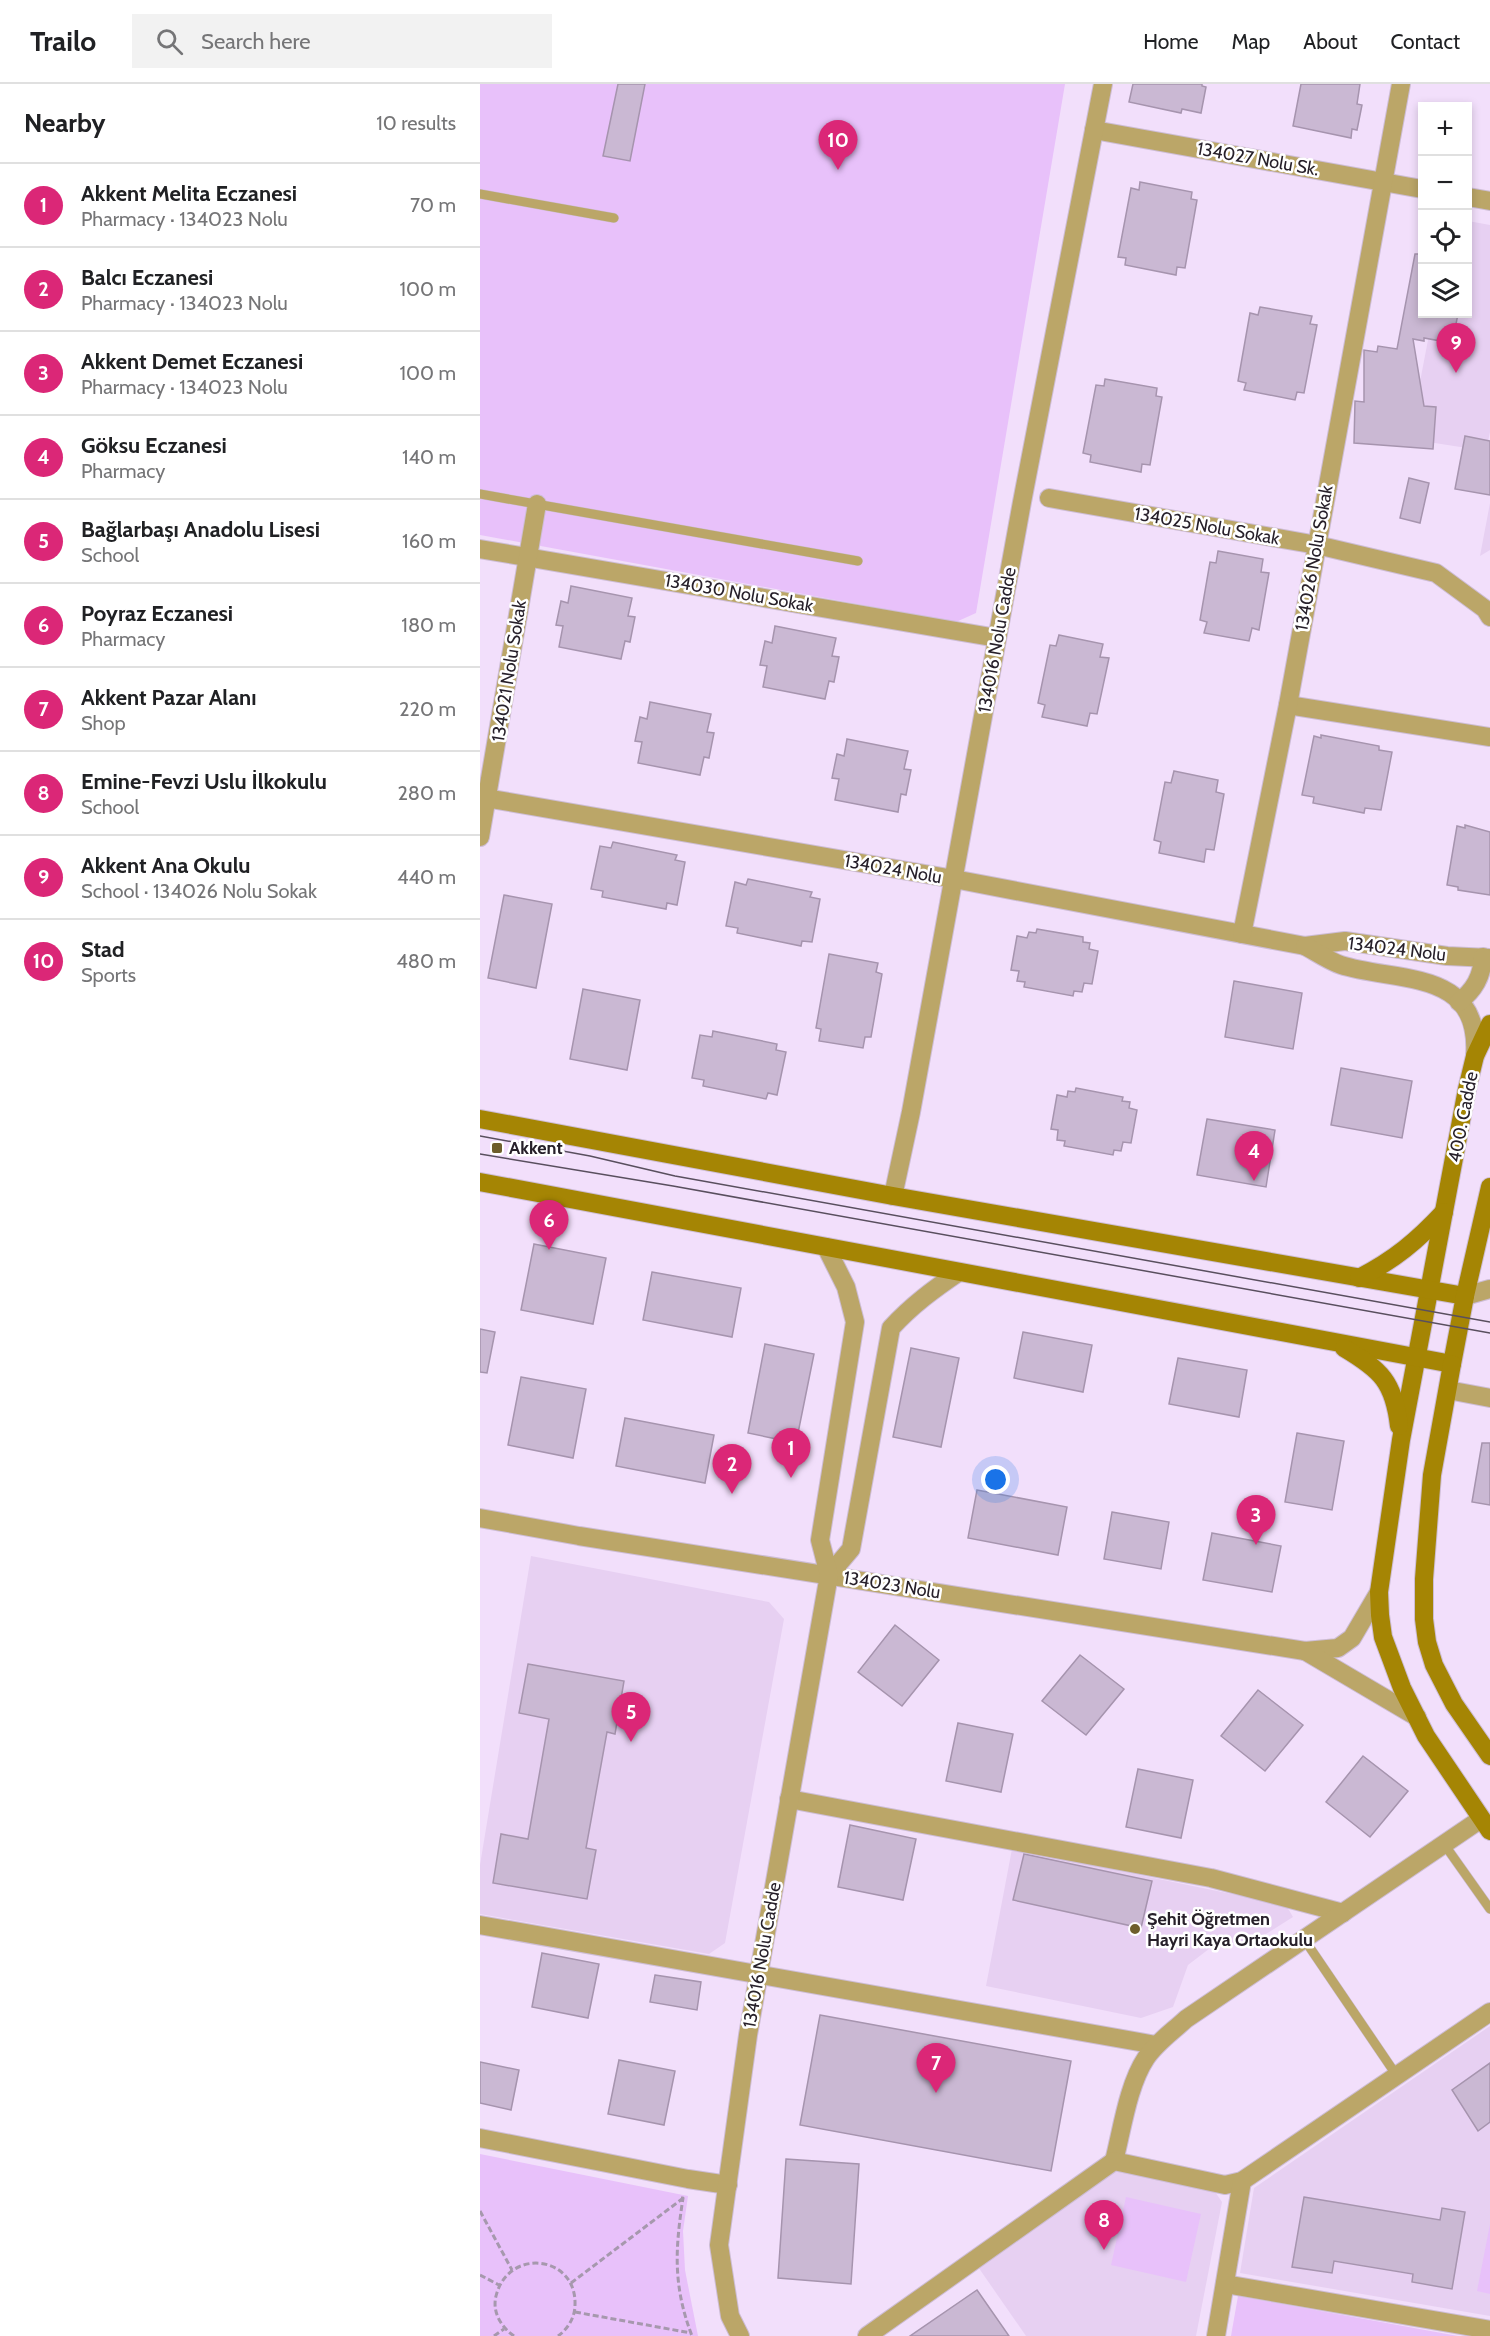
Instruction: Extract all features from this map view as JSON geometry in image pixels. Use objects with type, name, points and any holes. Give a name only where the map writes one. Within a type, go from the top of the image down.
[{"type":"main road","name":"400. Cadde","points":[[1401,1440],[1467,1089],[1475,1056],[1490,1024]]},
{"type":"main road","points":[[480,1119],[893,1196],[1465,1296]]},
{"type":"main road","points":[[480,1182],[1452,1364]]},
{"type":"main road","points":[[1490,1187],[1465,1296],[1432,1475],[1424,1579],[1424,1619],[1427,1642],[1434,1665],[1454,1704],[1490,1756]]},
{"type":"main road","points":[[1359,1278],[1404,1251],[1444,1212]]},
{"type":"main road","points":[[1332,1341],[1370,1363],[1386,1382],[1396,1400],[1401,1440],[1379,1592],[1383,1637],[1402,1688],[1426,1736],[1486,1825]]},
{"type":"street","name":"134016 Nolu Cadde","points":[[893,1196],[914,1100],[997,638],[1103,84]]},
{"type":"street","name":"134026 Nolu Sokak","points":[[1242,934],[1288,705],[1401,84]]},
{"type":"street","name":"134027 Nolu Sk.","points":[[1094,130],[1418,188]]},
{"type":"street","points":[[1472,197],[1490,201]]},
{"type":"street","name":"134025 Nolu Sokak","points":[[1049,498],[1317,545],[1436,573],[1488,611]]},
{"type":"street","name":"134021 Nolu Sokak","points":[[480,837],[484,798],[537,504]]},
{"type":"street","name":"134030 Nolu Sokak","points":[[480,549],[997,638]]},
{"type":"street","points":[[1288,705],[1490,737]]},
{"type":"street","name":"134024 Nolu","points":[[484,798],[954,879],[1305,946],[1345,942],[1447,956],[1486,957]]},
{"type":"street","name":"134024 Nolu","points":[[1305,946],[1340,965],[1427,981],[1444,990],[1459,1002],[1472,1022],[1475,1033],[1475,1056]]},
{"type":"street","points":[[1459,1002],[1476,985],[1486,957]]},
{"type":"street","points":[[826,1247],[846,1287],[855,1322],[820,1540],[829,1575]]},
{"type":"street","points":[[829,1575],[851,1549],[891,1328],[927,1293],[960,1272]]},
{"type":"street","points":[[1465,1296],[1490,1289]]},
{"type":"street","points":[[1448,1390],[1490,1398]]},
{"type":"street","name":"134023 Nolu","points":[[480,1518],[579,1536],[1305,1651]]},
{"type":"street","name":"134016 Nolu Cadde","points":[[740,2336],[730,2316],[719,2245],[758,1976],[829,1575]]},
{"type":"street","points":[[1305,1651],[1338,1648],[1352,1638],[1379,1592]]},
{"type":"street","points":[[1305,1651],[1417,1717]]},
{"type":"street","points":[[789,1799],[1211,1878],[1343,1913]]},
{"type":"street","points":[[867,2336],[1114,2161],[1136,2079],[1145,2059],[1156,2045],[1186,2019],[1444,1844],[1486,1825]]},
{"type":"street","points":[[480,1925],[1156,2045]]},
{"type":"street","points":[[1114,2161],[1217,2183],[1242,2181],[1490,2012]]},
{"type":"street","points":[[480,2138],[728,2185]]},
{"type":"street","points":[[1216,2336],[1242,2181]]},
{"type":"street","points":[[1225,2284],[1490,2330]]},
{"type":"lane","points":[[480,194],[614,218]]},
{"type":"lane","points":[[480,494],[858,561]]},
{"type":"lane","points":[[1444,1844],[1490,1909]]},
{"type":"lane","points":[[1304,1939],[1397,2076]]},
{"type":"path","points":[[575,2312],[691,2335],[677,2283],[677,2237],[688,2179]]},
{"type":"path","points":[[672,2196],[683,2198]]},
{"type":"path","points":[[571,2283],[683,2198]]},
{"type":"path","points":[[480,2211],[512,2270]]},
{"type":"path","points":[[514,2336],[504,2329],[497,2315],[495,2300],[499,2285],[512,2270],[525,2264],[538,2262],[551,2265],[562,2272],[571,2283],[576,2297],[575,2312],[570,2324],[560,2336]]},
{"type":"path","points":[[480,2275],[499,2285]]},
{"type":"path","points":[[494,2336],[504,2329]]},
{"type":"shaded area","points":[[480,84],[1065,84],[976,613],[956,622],[480,535]]},
{"type":"shaded area","points":[[1472,222],[1490,225],[1490,432],[1486,451],[1409,439],[1432,318],[1472,318]]},
{"type":"shaded area","points":[[1490,503],[1490,550],[1480,556]]},
{"type":"shaded area","points":[[531,1556],[769,1602],[784,1619],[725,1943],[709,1954],[480,1914],[480,1865]]},
{"type":"shaded area","name":"Şehit Öğretmen Hayri Kaya Ortaokulu","points":[[1012,1849],[1286,1905],[1293,1917],[1250,1944],[1218,1942],[1188,1965],[1173,2007],[1141,2018],[986,1986]]},
{"type":"shaded area","points":[[1490,2026],[1490,2316],[1240,2273],[1254,2188]]},
{"type":"shaded area","points":[[480,2154],[688,2196],[683,2231],[685,2270],[698,2336],[480,2336]]},
{"type":"shaded area","points":[[1116,2167],[1211,2186],[1222,2202],[1196,2336],[1026,2336],[976,2264]]},
{"type":"shaded area","points":[[1126,2197],[1201,2214],[1186,2282],[1111,2265]]},
{"type":"shaded area","points":[[1490,2224],[1490,2294],[1477,2291]]},
{"type":"shaded area","points":[[1238,2296],[1458,2336],[1231,2336]]},
{"type":"building","points":[[618,84],[645,84],[630,161],[603,156]]},
{"type":"building","points":[[1133,84],[1202,84],[1206,87],[1201,113],[1182,109],[1181,113],[1129,102]]},
{"type":"building","points":[[1301,84],[1360,84],[1357,104],[1362,105],[1357,130],[1352,129],[1351,138],[1293,126]]},
{"type":"building","points":[[1140,182],[1192,192],[1191,199],[1197,200],[1185,268],[1177,267],[1176,275],[1125,265],[1126,258],[1118,257],[1131,188],[1139,190]]},
{"type":"building","points":[[1415,254],[1418,254],[1418,318],[1457,318],[1454,334],[1447,333],[1446,342],[1424,338],[1424,341],[1413,339],[1424,406],[1436,407],[1433,449],[1354,443],[1355,401],[1364,402],[1364,350],[1377,352],[1378,346],[1397,349]]},
{"type":"building","points":[[1260,307],[1312,316],[1310,324],[1317,325],[1304,393],[1297,392],[1295,400],[1244,390],[1246,383],[1238,381],[1250,313],[1258,315]]},
{"type":"building","points":[[1105,379],[1157,388],[1156,396],[1162,397],[1150,465],[1142,464],[1141,472],[1090,462],[1091,455],[1083,453],[1096,385],[1104,386]]},
{"type":"building","points":[[1465,436],[1490,441],[1490,495],[1455,489]]},
{"type":"building","points":[[1409,478],[1429,483],[1420,523],[1400,518]]},
{"type":"building","points":[[1218,551],[1263,559],[1261,572],[1269,573],[1259,630],[1252,628],[1249,641],[1204,633],[1207,622],[1200,620],[1210,562],[1216,563]]},
{"type":"building","points":[[571,586],[632,598],[628,616],[635,617],[630,642],[625,641],[621,659],[559,647],[563,626],[556,625],[561,601],[568,603]]},
{"type":"building","points":[[775,626],[836,638],[832,656],[839,657],[834,682],[829,681],[825,699],[763,687],[767,666],[760,665],[765,641],[772,643]]},
{"type":"building","points":[[1059,635],[1103,644],[1100,657],[1109,658],[1097,714],[1090,713],[1087,726],[1042,717],[1045,705],[1038,703],[1050,645],[1056,646]]},
{"type":"building","points":[[650,702],[711,714],[707,732],[714,733],[709,758],[704,757],[700,775],[638,763],[642,742],[635,741],[640,717],[647,719]]},
{"type":"building","points":[[1321,735],[1379,746],[1379,750],[1392,752],[1381,810],[1365,808],[1364,813],[1313,803],[1314,797],[1302,795],[1314,736],[1321,738]]},
{"type":"building","points":[[847,739],[908,751],[904,769],[911,770],[906,795],[901,794],[898,812],[835,800],[839,779],[832,778],[837,754],[844,756]]},
{"type":"building","points":[[1174,771],[1218,780],[1216,792],[1224,794],[1214,850],[1206,849],[1204,862],[1159,853],[1161,842],[1154,840],[1165,782],[1171,783]]},
{"type":"building","points":[[1465,825],[1490,832],[1490,895],[1458,890],[1458,887],[1447,885],[1457,826],[1465,828]]},
{"type":"building","points":[[613,842],[677,855],[675,860],[685,862],[677,905],[667,903],[666,909],[602,897],[603,891],[591,889],[600,846],[611,848]]},
{"type":"building","points":[[748,879],[812,892],[810,897],[820,899],[812,942],[802,941],[801,946],[737,933],[738,928],[726,926],[735,882],[746,885]]},
{"type":"building","points":[[504,895],[552,904],[536,988],[488,978]]},
{"type":"building","points":[[1037,929],[1083,937],[1083,942],[1090,943],[1089,949],[1098,951],[1092,984],[1084,983],[1082,992],[1074,991],[1073,996],[1024,987],[1025,982],[1017,981],[1019,971],[1011,970],[1017,936],[1027,938],[1029,932],[1036,933]]},
{"type":"building","points":[[829,954],[878,963],[876,972],[882,974],[871,1037],[865,1037],[863,1048],[819,1041],[821,1029],[816,1028]]},
{"type":"building","points":[[1234,981],[1302,993],[1293,1049],[1225,1037]]},
{"type":"building","points":[[583,989],[640,1000],[627,1070],[570,1059]]},
{"type":"building","points":[[713,1031],[777,1044],[776,1050],[786,1052],[777,1095],[768,1093],[766,1099],[703,1086],[704,1080],[692,1078],[700,1035],[712,1037]]},
{"type":"building","points":[[1341,1068],[1412,1081],[1402,1138],[1331,1125]]},
{"type":"building","points":[[1076,1088],[1123,1097],[1122,1101],[1130,1102],[1129,1108],[1137,1110],[1131,1143],[1123,1142],[1121,1151],[1114,1150],[1113,1155],[1064,1146],[1065,1141],[1057,1140],[1058,1130],[1051,1129],[1057,1095],[1067,1097],[1068,1091],[1075,1092]]},
{"type":"building","points":[[1207,1119],[1275,1130],[1266,1187],[1197,1175]]},
{"type":"building","points":[[534,1244],[606,1258],[593,1324],[521,1310]]},
{"type":"building","points":[[652,1272],[741,1288],[732,1337],[643,1320]]},
{"type":"building","points":[[480,1329],[495,1332],[487,1373],[480,1372]]},
{"type":"building","points":[[1023,1332],[1092,1345],[1083,1392],[1014,1378]]},
{"type":"building","points":[[765,1344],[814,1354],[796,1443],[748,1433]]},
{"type":"building","points":[[911,1348],[959,1358],[941,1447],[893,1437]]},
{"type":"building","points":[[1178,1358],[1247,1370],[1239,1417],[1169,1404]]},
{"type":"building","points":[[521,1377],[586,1389],[573,1458],[508,1445]]},
{"type":"building","points":[[625,1418],[714,1435],[705,1483],[616,1466]]},
{"type":"building","points":[[1297,1433],[1344,1441],[1332,1510],[1285,1502]]},
{"type":"building","points":[[1482,1443],[1490,1443],[1490,1505],[1472,1502]]},
{"type":"building","points":[[977,1490],[1067,1507],[1058,1555],[968,1538]]},
{"type":"building","points":[[1112,1512],[1169,1522],[1161,1569],[1104,1559]]},
{"type":"building","points":[[1212,1533],[1281,1546],[1272,1592],[1203,1580]]},
{"type":"building","points":[[895,1625],[939,1660],[902,1706],[858,1672]]},
{"type":"building","points":[[1080,1655],[1124,1689],[1086,1735],[1042,1701]]},
{"type":"building","points":[[528,1664],[624,1681],[615,1734],[607,1732],[586,1848],[596,1850],[587,1899],[493,1883],[501,1834],[528,1839],[549,1719],[519,1713]]},
{"type":"building","points":[[1258,1690],[1303,1725],[1265,1771],[1221,1736]]},
{"type":"building","points":[[958,1723],[1013,1734],[1001,1792],[946,1781]]},
{"type":"building","points":[[1363,1756],[1408,1791],[1370,1837],[1326,1802]]},
{"type":"building","points":[[1138,1769],[1193,1780],[1181,1838],[1126,1827]]},
{"type":"building","points":[[850,1825],[916,1839],[903,1900],[838,1887]]},
{"type":"building","points":[[1024,1854],[1152,1881],[1141,1928],[1013,1900]]},
{"type":"building","points":[[542,1953],[599,1964],[588,2018],[532,2007]]},
{"type":"building","points":[[655,1975],[701,1982],[697,2010],[650,2002]]},
{"type":"building","points":[[820,2015],[1071,2061],[1051,2171],[800,2125]]},
{"type":"building","points":[[619,2060],[675,2071],[664,2125],[608,2114]]},
{"type":"building","points":[[480,2062],[519,2070],[511,2110],[480,2103]]},
{"type":"building","points":[[1490,2063],[1490,2122],[1478,2131],[1452,2090]]},
{"type":"building","points":[[786,2159],[859,2164],[851,2284],[778,2278]]},
{"type":"building","points":[[1304,2197],[1440,2220],[1442,2208],[1465,2212],[1452,2289],[1412,2282],[1413,2274],[1334,2261],[1332,2273],[1292,2267]]},
{"type":"building","points":[[977,2290],[1009,2336],[910,2336]]},
{"type":"tram line","points":[[480,1136],[590,1156],[675,1176],[1490,1322]]},
{"type":"tram line","points":[[480,1154],[673,1186],[1490,1333]]},
{"type":"place","name":"Stad","points":[[838,170]]},
{"type":"place","name":"Akkent Ana Okulu","points":[[1456,373]]},
{"type":"place","name":"Akkent","points":[[497,1148]]},
{"type":"place","name":"Göksu Eczanesi","points":[[1254,1181]]},
{"type":"place","name":"Poyraz Eczanesi","points":[[549,1250]]},
{"type":"place","name":"Akkent Melita Eczanesi","points":[[791,1478]]},
{"type":"place","name":"Balcı Eczanesi","points":[[732,1494]]},
{"type":"place","name":"Akkent Demet Eczanesi","points":[[1256,1545]]},
{"type":"place","name":"Bağlarbaşı Anadolu Lisesi","points":[[631,1742]]},
{"type":"place","name":"Şehit Öğretmen Hayri Kaya Ortaokulu","points":[[1135,1929]]},
{"type":"place","name":"Akkent Pazar Alanı","points":[[936,2093]]},
{"type":"place","name":"Emine-Fevzi Uslu İlkokulu","points":[[1104,2250]]}]
